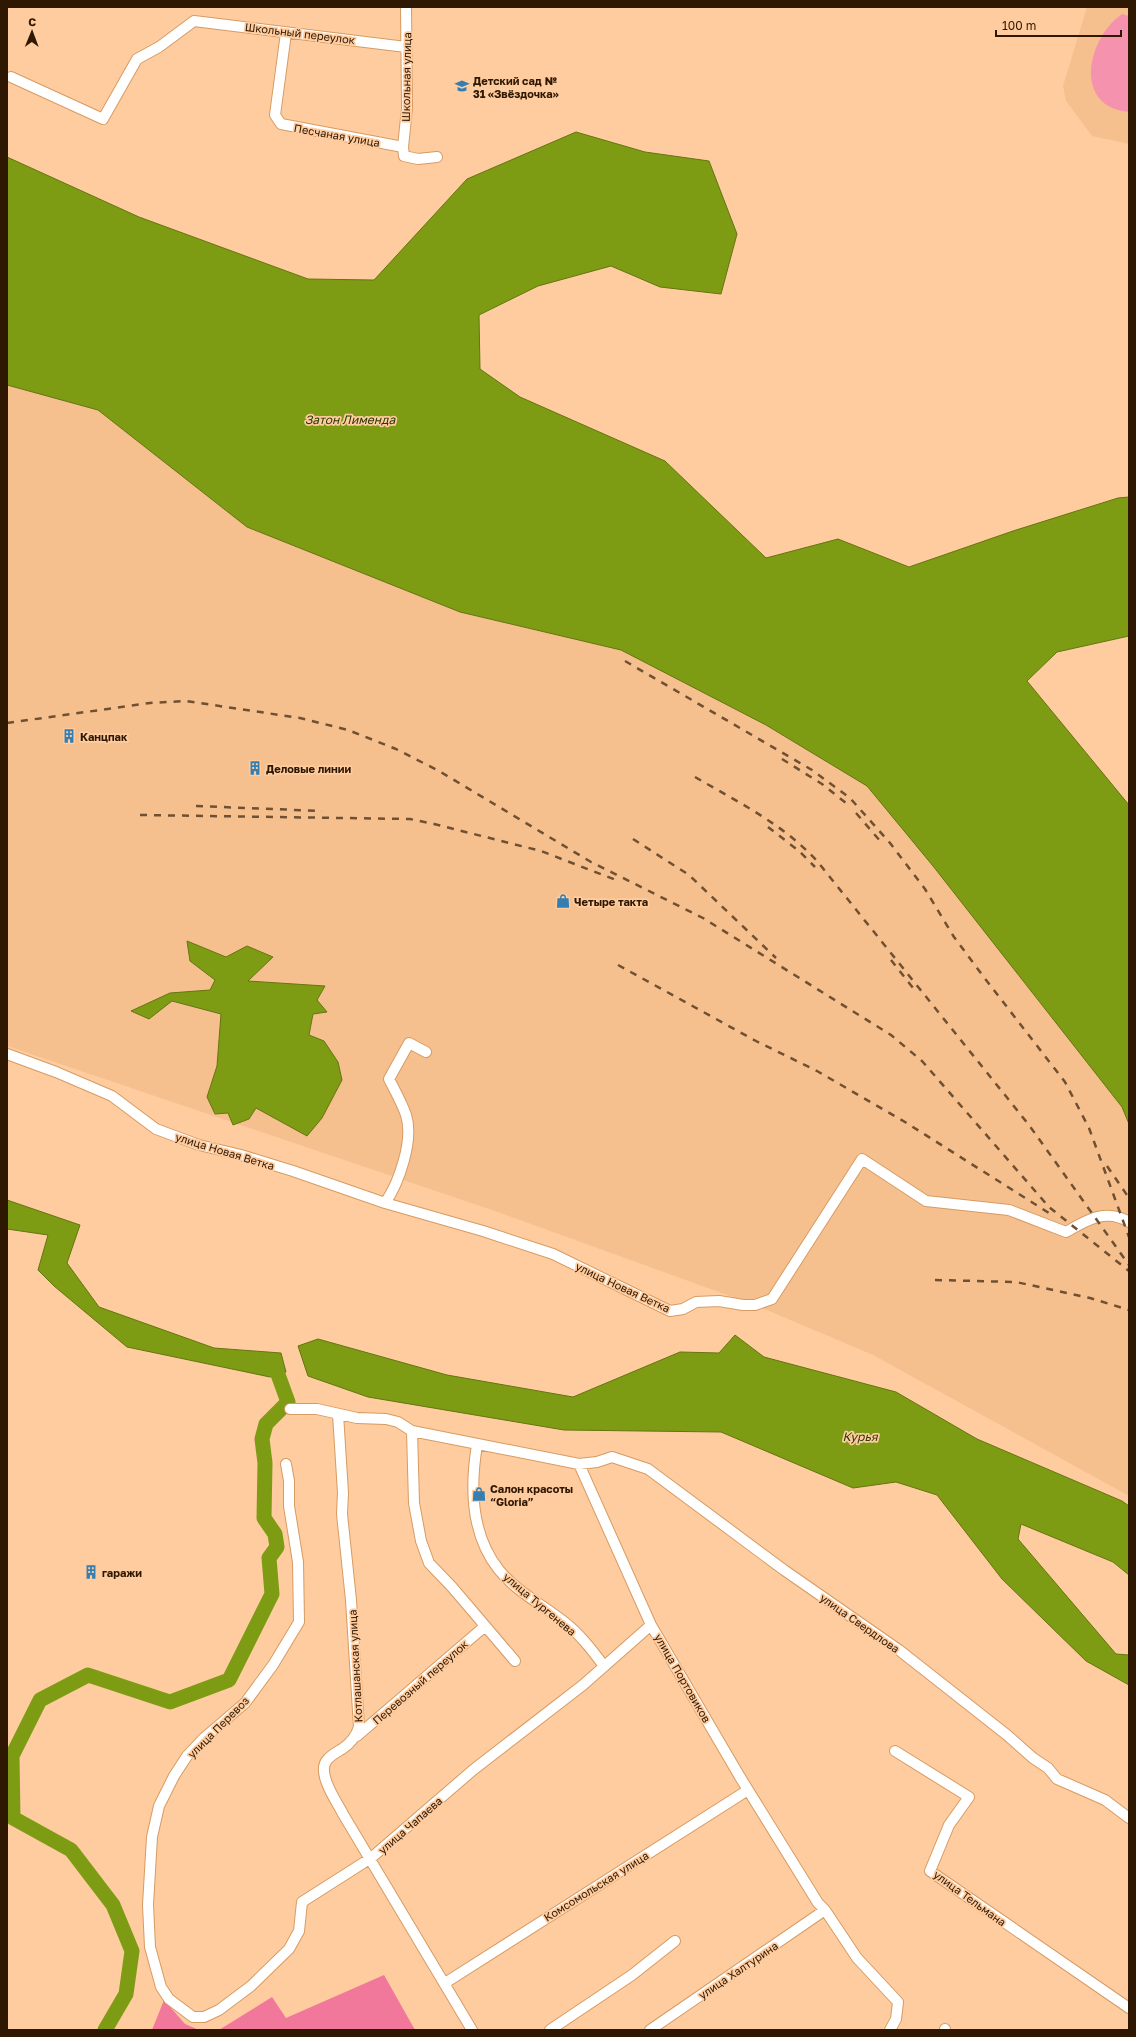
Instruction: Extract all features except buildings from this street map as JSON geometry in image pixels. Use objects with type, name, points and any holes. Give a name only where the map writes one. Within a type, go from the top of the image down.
[{"type":"street","name":"Школьная улица","points":[[403,147],[407,108],[406,7]]},
{"type":"street","name":"Школьный переулок","points":[[11,77],[103,119],[137,59],[159,47],[194,20],[286,33],[406,47]]},
{"type":"street","name":"Песчаная улица","points":[[286,33],[276,116],[282,124],[403,147]]},
{"type":"street","points":[[403,147],[404,156],[418,159],[437,157]]},
{"type":"street","points":[[385,1203],[391,1195],[400,1172],[407,1146],[407,1117],[389,1079],[409,1043],[426,1052]]},
{"type":"street","name":"улица Новая Ветка","points":[[7,1054],[56,1072],[112,1096],[156,1129],[199,1145],[241,1155],[293,1171],[385,1203],[483,1231],[553,1254],[670,1311],[683,1309],[696,1302],[719,1301],[743,1306],[755,1305],[772,1299],[862,1160],[926,1201],[1009,1210],[1066,1232],[1085,1222],[1110,1214],[1129,1222]]},
{"type":"street","points":[[290,1409],[318,1409],[331,1411],[338,1414],[392,1420],[398,1422],[412,1432],[578,1464]]},
{"type":"street","name":"Котлашанская улица","points":[[338,1414],[343,1493],[342,1514],[352,1600],[359,1727],[356,1737],[328,1759],[324,1764],[324,1773],[328,1786],[337,1803],[445,1982],[472,2030]]},
{"type":"street","points":[[412,1432],[414,1503],[421,1541],[429,1563],[452,1587],[484,1627],[515,1661]]},
{"type":"street","name":"улица Тургенева","points":[[477,1445],[472,1472],[475,1511],[480,1540],[499,1570],[518,1587],[565,1622],[604,1666]]},
{"type":"street","name":"улица Свердлова","points":[[578,1464],[597,1462],[612,1457],[648,1469],[784,1570],[899,1650],[1007,1735],[1033,1758],[1048,1768],[1057,1779],[1105,1800],[1129,1818]]},
{"type":"street","name":"улица Перевоз","points":[[184,2011],[169,1999],[161,1987],[150,1947],[148,1905],[152,1837],[159,1806],[174,1776],[187,1756],[204,1738],[245,1703],[273,1665],[299,1622],[298,1562],[289,1506],[289,1481],[286,1464]]},
{"type":"street","name":"улица Портовиков","points":[[578,1464],[651,1625],[748,1790],[818,1903],[825,1910],[857,1958],[898,2002],[896,2019],[890,2030]]},
{"type":"street","name":"улица Чапаева","points":[[184,2011],[193,2017],[204,2018],[219,2010],[251,1986],[289,1949],[298,1931],[302,1902],[371,1858],[473,1770],[583,1685],[651,1625]]},
{"type":"street","name":"Перевозный переулок","points":[[356,1737],[484,1627]]},
{"type":"street","name":"улица Тельмана","points":[[895,1751],[969,1797],[949,1825],[930,1871],[1129,2008]]},
{"type":"street","name":"Комсомольская улица","points":[[445,1982],[748,1790]]},
{"type":"street","name":"улица Халтурина","points":[[650,2030],[825,1910]]},
{"type":"street","points":[[550,2030],[632,1975],[675,1941]]},
{"type":"shaded area","points":[[1087,7],[1129,7],[1129,144],[1092,136],[1066,101],[1063,86]]},
{"type":"shaded area","points":[[1122,14],[1129,16],[1129,112],[1111,107],[1099,98],[1093,85],[1091,70],[1094,54],[1100,39],[1110,25]]},
{"type":"shaded area","points":[[7,385],[98,410],[247,527],[460,612],[621,650],[766,725],[868,786],[933,866],[1122,1107],[1129,1124],[1129,1496],[873,1355],[755,1305],[489,1209],[7,1046]]},
{"type":"shaded area","points":[[384,1975],[415,2030],[219,2030],[272,1997],[286,2018]]},
{"type":"shaded area","points":[[164,2000],[185,2024],[199,2030],[152,2030]]},
{"type":"water","name":"Затон Лименда","points":[[576,132],[645,152],[709,161],[737,234],[721,294],[660,287],[611,266],[538,286],[479,315],[480,369],[520,397],[665,461],[766,558],[838,539],[909,567],[1013,531],[1118,498],[1129,497],[1129,636],[1057,652],[1027,681],[1129,805],[1129,1124],[1122,1107],[933,866],[867,786],[766,725],[621,650],[460,612],[247,527],[98,410],[7,385],[7,157],[139,217],[308,279],[374,280],[467,179]]},
{"type":"water","points":[[187,941],[226,957],[247,946],[273,957],[248,981],[325,986],[317,1000],[327,1012],[313,1014],[309,1035],[324,1041],[338,1062],[342,1080],[322,1118],[307,1136],[256,1108],[249,1119],[233,1125],[228,1113],[215,1114],[207,1097],[217,1066],[221,1014],[172,1001],[149,1019],[131,1011],[170,993],[210,990],[215,980],[190,961]]},
{"type":"water","points":[[7,1200],[80,1225],[67,1263],[99,1307],[214,1348],[281,1353],[286,1372],[270,1377],[127,1347],[54,1286],[38,1270],[48,1235],[7,1229]]},
{"type":"water","name":"Курья","points":[[735,1335],[764,1357],[896,1392],[977,1439],[1122,1501],[1129,1506],[1129,1575],[1113,1562],[1021,1524],[1018,1539],[1116,1654],[1129,1655],[1129,1685],[1086,1661],[1002,1579],[937,1495],[896,1482],[853,1488],[721,1432],[564,1430],[368,1397],[308,1376],[298,1346],[318,1339],[447,1375],[573,1397],[680,1352],[719,1353]]},
{"type":"waterway","points":[[105,2030],[126,1994],[132,1951],[113,1905],[71,1850],[13,1818],[12,1756],[40,1700],[88,1675],[170,1702],[229,1680],[272,1594],[269,1558],[277,1547],[275,1534],[264,1518],[265,1463],[262,1439],[266,1424],[288,1402],[276,1369],[262,1366]]},
{"type":"railway","points":[[625,661],[812,770],[850,798],[890,843],[925,889],[954,937],[1065,1082],[1089,1128],[1129,1237]]},
{"type":"railway","points":[[7,723],[150,703],[186,701],[300,718],[348,730],[396,749],[439,771],[591,862],[703,918],[891,1035],[922,1061],[1049,1207],[1129,1271]]},
{"type":"railway","points":[[782,759],[822,784],[846,803]]},
{"type":"railway","points":[[695,777],[744,805],[775,825],[790,836],[817,861],[1029,1125],[1129,1265]]},
{"type":"railway","points":[[196,806],[322,811]]},
{"type":"railway","points":[[856,813],[881,842]]},
{"type":"railway","points":[[140,815],[410,819],[541,851],[616,880]]},
{"type":"railway","points":[[768,827],[799,851],[815,867]]},
{"type":"railway","points":[[633,839],[689,875],[776,958]]},
{"type":"railway","points":[[891,960],[917,993]]},
{"type":"railway","points":[[618,965],[756,1041],[817,1071],[905,1122],[1049,1213]]},
{"type":"railway","points":[[1107,1166],[1129,1198]]},
{"type":"railway","points":[[935,1280],[1016,1282],[1090,1298],[1129,1310]]},
{"type":"place","name":"Детский сад № 31 «Звёздочка»","points":[[462,86]]},
{"type":"place","name":"Канцпак","points":[[69,736]]},
{"type":"place","name":"Деловые линии","points":[[255,768]]},
{"type":"place","name":"Четыре такта","points":[[563,901]]},
{"type":"place","name":"Салон красоты “Gloria”","points":[[479,1494]]},
{"type":"place","name":"гаражи","points":[[91,1572]]}]
